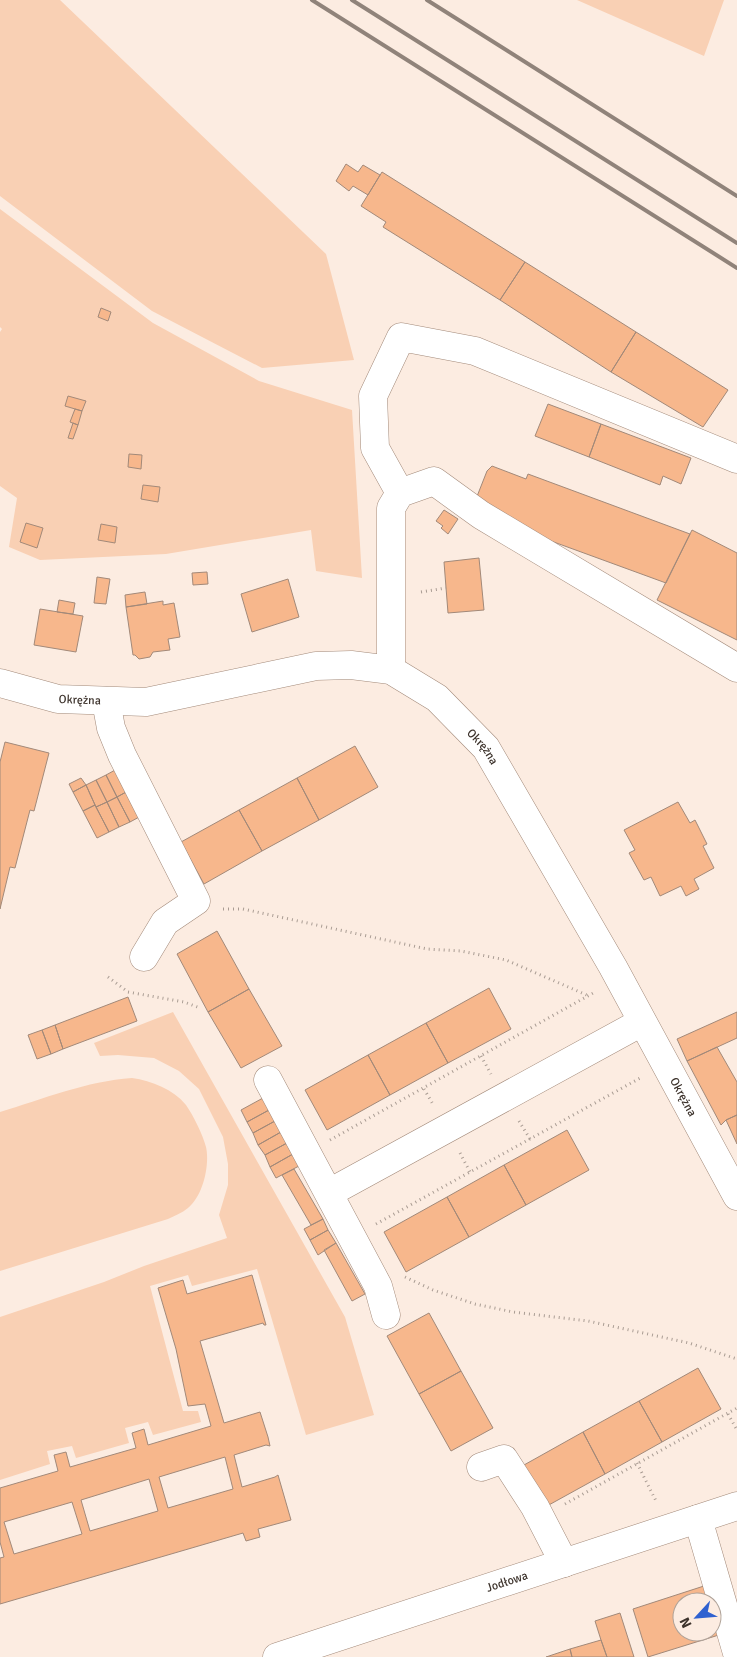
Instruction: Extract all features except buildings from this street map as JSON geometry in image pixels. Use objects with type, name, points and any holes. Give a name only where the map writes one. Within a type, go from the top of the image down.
[{"type":"street","points":[[400,493],[376,448],[373,396],[401,337],[475,351],[737,459]]},
{"type":"street","points":[[391,670],[391,508],[400,493],[434,481],[481,516],[737,668]]},
{"type":"street","name":"Okrężna","points":[[0,683],[58,699],[146,702],[316,666],[351,665],[391,670],[438,698],[486,748],[613,967],[737,1196]]},
{"type":"street","points":[[106,701],[111,728],[122,755],[196,901],[165,922],[144,957]]},
{"type":"street","points":[[329,1193],[642,1022]]},
{"type":"street","points":[[268,1080],[329,1193],[364,1230],[386,1315]]},
{"type":"street","points":[[481,1467],[504,1458],[535,1507],[564,1563]]},
{"type":"street","name":"Jodłowa","points":[[277,1657],[737,1506]]},
{"type":"street","points":[[698,1519],[736,1655]]},
{"type":"path","points":[[421,592],[446,588]]},
{"type":"path","points":[[196,901],[207,909],[243,909],[427,948],[461,951],[506,960],[589,996]]},
{"type":"path","points":[[108,977],[128,992],[184,1002],[200,1008]]},
{"type":"path","points":[[307,1152],[599,990]]},
{"type":"path","points":[[364,1230],[642,1077]]},
{"type":"path","points":[[364,1230],[380,1232]]},
{"type":"path","points":[[401,1270],[406,1278],[432,1290],[475,1304],[513,1312],[588,1321],[689,1343],[737,1359]]},
{"type":"path","points":[[565,1505],[737,1408]]},
{"type":"path","points":[[728,1414],[737,1430]]},
{"type":"path","points":[[637,1463],[660,1509]]},
{"type":"shaded area","points":[[0,0],[60,0],[326,254],[354,360],[262,368],[152,311],[0,196]]},
{"type":"shaded area","points":[[577,0],[724,0],[704,56]]},
{"type":"shaded area","points":[[0,209],[153,323],[259,381],[352,410],[362,578],[316,571],[311,530],[166,554],[40,560],[9,547],[17,498],[0,486],[0,332],[2,329],[0,327]]},
{"type":"shaded area","points":[[173,1012],[345,1317],[374,1415],[306,1435],[257,1269],[192,1286],[188,1275],[150,1286],[183,1411],[198,1411],[201,1422],[153,1435],[148,1422],[125,1428],[129,1443],[76,1458],[72,1446],[47,1451],[50,1464],[0,1480],[0,1317],[227,1238],[219,1215],[228,1185],[228,1164],[223,1137],[199,1089],[179,1071],[154,1058],[118,1055],[100,1056],[94,1043]]},
{"type":"shaded area","points":[[132,1078],[147,1081],[175,1094],[192,1114],[203,1137],[207,1154],[206,1171],[198,1196],[188,1208],[168,1219],[0,1271],[0,1112],[82,1087]]},
{"type":"railway","points":[[312,0],[737,268]]},
{"type":"railway","points":[[352,0],[737,243]]},
{"type":"railway","points":[[427,0],[737,196]]}]
